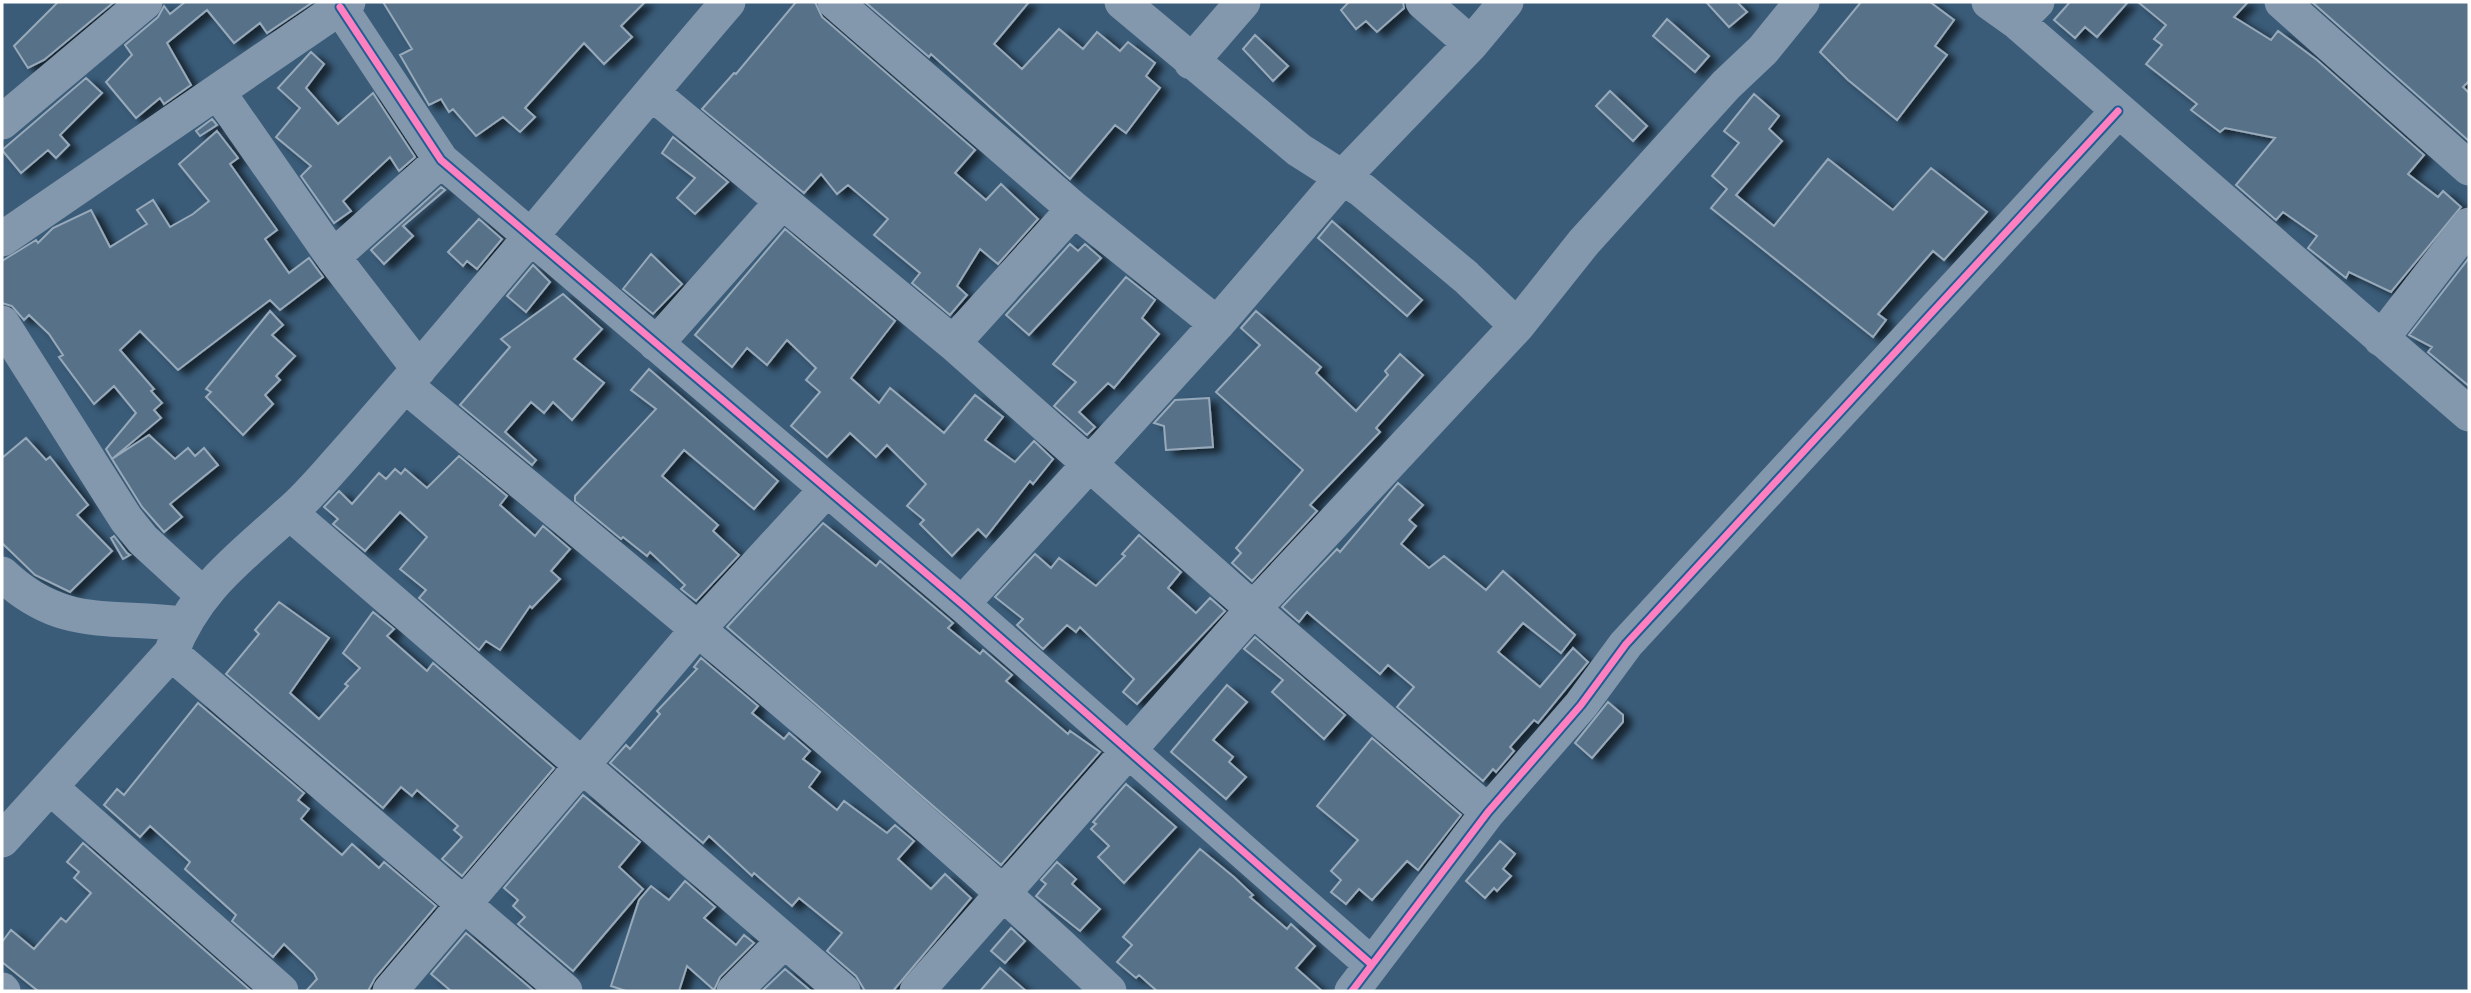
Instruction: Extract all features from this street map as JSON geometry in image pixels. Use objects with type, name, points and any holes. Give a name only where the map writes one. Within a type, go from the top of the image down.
[{"type":"street","points":[[2,122],[145,2]]},
{"type":"street","points":[[2,840],[176,638],[202,594],[259,537],[290,513],[412,377],[728,2]]},
{"type":"street","points":[[835,2],[1074,209],[1217,324]]},
{"type":"street","points":[[1122,2],[1298,150],[1362,190],[1456,268],[1517,326]]},
{"type":"street","points":[[1191,62],[1242,2]]},
{"type":"street","points":[[1423,2],[1471,44]]},
{"type":"street","points":[[962,604],[1217,324],[1342,178],[1471,44],[1506,2]]},
{"type":"street","points":[[917,991],[1252,609],[1517,326],[1584,242],[1726,85],[1763,50],[1802,2]]},
{"type":"street","points":[[1989,2],[2027,12],[2118,111],[2469,414]]},
{"type":"street","points":[[2281,2],[2469,168]]},
{"type":"street","points":[[2,239],[344,4],[441,160],[962,604],[1128,753],[1362,977],[1488,812],[1581,705],[1626,644],[2118,111]]},
{"type":"street","points":[[218,92],[333,257],[412,377],[698,629],[1003,891],[1109,991]]},
{"type":"street","points":[[652,93],[953,343],[1252,609],[1488,812]]},
{"type":"street","points":[[333,257],[441,160]]},
{"type":"street","points":[[656,344],[782,202]]},
{"type":"street","points":[[953,343],[1074,209]]},
{"type":"street","points":[[2381,339],[2469,225]]},
{"type":"street","points":[[2,323],[126,519],[143,540],[202,594]]},
{"type":"street","points":[[390,991],[466,905],[698,629],[826,490]]},
{"type":"street","points":[[290,513],[843,991]]},
{"type":"street","points":[[4,577],[29,598],[65,613],[176,638],[466,905],[565,991]]},
{"type":"street","points":[[50,787],[281,991]]},
{"type":"street","points":[[734,991],[784,941]]},
{"type":"building","points":[[58,2],[114,2],[44,60],[28,68],[14,46]]},
{"type":"building","points":[[185,2],[313,2],[267,33],[260,23],[234,43],[207,10],[167,43],[191,85],[164,104],[160,98],[136,118],[106,82],[132,55],[125,45],[158,17],[164,6],[170,14]]},
{"type":"building","points":[[383,2],[645,2],[621,26],[632,37],[604,64],[584,43],[525,108],[535,117],[520,132],[503,117],[476,136],[453,109],[449,112],[441,99],[429,105],[400,55],[412,49]]},
{"type":"building","points":[[796,2],[815,2],[822,17],[975,150],[955,173],[986,200],[1001,184],[1038,219],[998,264],[980,249],[957,286],[967,295],[950,315],[912,283],[920,273],[874,235],[888,219],[848,185],[837,194],[821,174],[804,193],[702,109],[734,73],[736,74]]},
{"type":"building","points":[[865,2],[1029,2],[994,44],[1022,69],[1059,29],[1083,49],[1097,32],[1120,51],[1128,42],[1155,63],[1146,76],[1160,88],[1126,133],[1115,125],[1070,179],[931,54],[929,57]]},
{"type":"building","points":[[1349,2],[1403,2],[1404,8],[1377,32],[1366,21],[1356,29],[1341,10]]},
{"type":"building","points":[[1706,2],[1737,2],[1747,12],[1729,27]]},
{"type":"building","points":[[1861,2],[1930,2],[1954,20],[1935,46],[1947,55],[1897,120],[1848,80],[1820,52]]},
{"type":"building","points":[[2070,2],[2128,2],[2097,37],[2085,27],[2075,38],[2054,20]]},
{"type":"building","points":[[2138,2],[2248,2],[2234,17],[2271,40],[2278,31],[2317,60],[2424,155],[2408,174],[2438,197],[2443,191],[2461,207],[2391,292],[2349,272],[2346,278],[2308,248],[2317,236],[2283,212],[2276,220],[2236,185],[2275,138],[2225,128],[2220,132],[2191,110],[2197,104],[2146,64],[2162,45],[2154,39],[2166,25]]},
{"type":"building","points":[[2312,2],[2469,2],[2469,81],[2463,87],[2469,93],[2469,141]]},
{"type":"building","points":[[1667,19],[1709,56],[1695,72],[1653,36]]},
{"type":"building","points":[[1255,35],[1288,66],[1273,81],[1243,49]]},
{"type":"building","points":[[311,52],[324,64],[306,88],[338,124],[373,93],[415,157],[399,171],[390,157],[343,201],[351,211],[334,223],[301,176],[311,166],[276,137],[300,108],[278,88]]},
{"type":"building","points":[[86,78],[102,93],[60,135],[69,145],[56,158],[48,150],[21,173],[2,150]]},
{"type":"building","points":[[1610,91],[1647,126],[1633,141],[1596,106]]},
{"type":"building","points":[[1754,94],[1779,116],[1769,129],[1782,141],[1736,195],[1774,226],[1828,159],[1893,210],[1931,168],[1987,212],[1944,260],[1933,251],[1878,314],[1886,320],[1873,337],[1711,208],[1727,189],[1712,176],[1739,143],[1724,131]]},
{"type":"building","points":[[212,119],[217,125],[200,136],[196,131]]},
{"type":"building","points":[[217,131],[238,158],[230,164],[277,230],[265,239],[289,273],[309,258],[323,277],[280,310],[270,300],[178,370],[140,331],[120,350],[154,389],[151,391],[162,403],[154,410],[161,418],[112,459],[106,449],[136,413],[114,386],[94,404],[59,357],[63,355],[49,334],[29,315],[24,320],[12,306],[2,303],[2,261],[36,240],[38,243],[53,228],[91,210],[110,247],[147,224],[137,210],[153,200],[170,227],[193,214],[209,201],[179,164]]},
{"type":"building","points":[[673,137],[728,182],[695,214],[677,198],[695,178],[662,153]]},
{"type":"building","points":[[441,187],[445,190],[403,226],[413,236],[384,264],[371,250]]},
{"type":"building","points":[[479,219],[502,239],[477,269],[467,261],[463,266],[448,252]]},
{"type":"building","points":[[1332,221],[1422,300],[1407,316],[1318,238]]},
{"type":"building","points":[[785,229],[895,321],[851,378],[879,403],[890,388],[944,433],[975,395],[1003,417],[985,440],[1015,462],[1034,441],[1053,459],[1033,484],[1030,481],[986,537],[978,529],[952,556],[920,524],[924,520],[907,506],[926,484],[887,445],[876,457],[850,433],[827,457],[791,426],[820,392],[806,380],[816,368],[787,340],[767,365],[747,348],[732,367],[695,335]]},
{"type":"building","points":[[1070,244],[1078,251],[1085,244],[1101,258],[1029,335],[1006,315]]},
{"type":"building","points":[[651,254],[682,284],[653,314],[623,289]]},
{"type":"building","points":[[2469,258],[2469,386],[2428,352],[2432,347],[2409,335]]},
{"type":"building","points":[[533,265],[550,282],[526,312],[507,296]]},
{"type":"building","points":[[1126,277],[1155,300],[1142,318],[1159,334],[1114,388],[1108,383],[1079,412],[1095,427],[1087,435],[1054,406],[1076,382],[1053,364]]},
{"type":"building","points":[[563,294],[602,329],[574,359],[604,383],[572,420],[553,402],[544,413],[531,402],[505,432],[536,460],[532,465],[460,405],[510,347],[501,339]]},
{"type":"building","points":[[270,311],[283,325],[272,335],[295,356],[276,376],[280,380],[265,395],[273,404],[243,435],[206,397],[211,392],[206,389]]},
{"type":"building","points":[[1256,311],[1321,367],[1316,373],[1356,411],[1388,375],[1385,371],[1400,354],[1423,375],[1376,428],[1380,432],[1310,505],[1317,511],[1252,581],[1232,563],[1241,553],[1236,548],[1303,470],[1216,392],[1260,345],[1241,328]]},
{"type":"building","points":[[649,369],[778,481],[754,509],[684,450],[662,476],[718,525],[713,531],[739,555],[696,601],[681,589],[685,585],[650,552],[647,556],[623,537],[621,539],[575,501],[575,496],[656,409],[631,390]]},
{"type":"building","points":[[1209,398],[1213,447],[1166,450],[1164,426],[1154,423],[1175,400]]},
{"type":"building","points":[[149,435],[175,459],[188,448],[195,456],[204,448],[218,465],[170,504],[182,517],[164,532],[142,507],[112,459]]},
{"type":"building","points":[[26,438],[46,460],[50,457],[88,505],[77,515],[112,551],[70,592],[35,575],[2,543],[2,458]]},
{"type":"building","points":[[459,456],[507,496],[500,505],[535,536],[543,526],[570,549],[551,571],[560,579],[532,608],[530,606],[500,650],[486,641],[479,650],[419,598],[426,590],[400,569],[427,537],[400,512],[365,551],[333,524],[338,519],[324,507],[339,491],[352,504],[379,473],[386,479],[395,469],[401,474],[405,469],[427,488]]},
{"type":"building","points":[[1398,483],[1423,505],[1409,520],[1416,526],[1401,544],[1429,568],[1444,556],[1486,590],[1503,571],[1575,635],[1561,653],[1523,623],[1498,652],[1540,687],[1573,648],[1588,662],[1538,723],[1534,720],[1510,747],[1514,751],[1496,772],[1493,769],[1483,781],[1397,707],[1414,687],[1388,665],[1380,674],[1307,612],[1299,622],[1282,607],[1337,549],[1340,552]]},
{"type":"building","points":[[823,523],[876,566],[880,561],[953,623],[948,628],[980,654],[983,650],[1012,675],[1006,681],[1068,734],[1070,731],[1100,752],[1001,865],[727,627]]},
{"type":"building","points":[[1139,535],[1181,572],[1168,588],[1196,613],[1210,598],[1225,611],[1137,704],[1123,692],[1134,679],[1080,627],[1076,632],[1067,625],[1043,649],[1017,625],[1023,619],[995,597],[1035,554],[1051,568],[1059,558],[1096,586],[1125,556],[1122,554]]},
{"type":"building","points":[[114,536],[130,555],[123,559],[111,538]]},
{"type":"building","points":[[279,602],[329,638],[290,693],[319,719],[360,668],[343,653],[373,612],[394,629],[387,636],[427,671],[433,663],[554,768],[462,876],[442,859],[462,837],[454,830],[458,826],[417,790],[412,796],[401,787],[383,808],[226,674],[259,634],[255,630]]},
{"type":"building","points":[[1255,637],[1345,715],[1324,739],[1272,692],[1283,680],[1244,649]]},
{"type":"building","points":[[701,658],[758,706],[752,713],[784,739],[789,733],[810,751],[803,759],[820,772],[809,787],[837,810],[844,801],[887,833],[895,825],[914,841],[898,859],[931,889],[945,874],[971,898],[893,991],[865,991],[856,976],[827,951],[842,933],[799,898],[792,906],[754,873],[752,876],[709,836],[703,843],[610,763],[626,745],[630,749],[660,714],[657,711],[697,669],[694,667]]},
{"type":"building","points":[[1227,685],[1247,702],[1213,740],[1233,757],[1229,762],[1246,777],[1226,799],[1171,752]]},
{"type":"building","points":[[1608,702],[1623,715],[1623,722],[1592,758],[1575,743]]},
{"type":"building","points":[[198,703],[304,793],[298,800],[309,809],[301,819],[342,855],[352,844],[379,868],[384,862],[436,906],[375,978],[368,991],[306,991],[317,979],[284,944],[273,957],[232,921],[236,915],[185,869],[190,862],[150,826],[140,837],[104,805],[117,789],[124,795]]},
{"type":"building","points":[[1372,738],[1461,815],[1418,870],[1407,861],[1372,900],[1359,889],[1346,904],[1331,892],[1341,880],[1331,871],[1358,840],[1317,806]]},
{"type":"building","points":[[1126,784],[1176,827],[1124,883],[1098,857],[1109,846],[1091,829],[1096,824],[1093,822]]},
{"type":"building","points":[[583,795],[640,842],[619,867],[643,889],[573,971],[518,924],[525,917],[513,906],[518,900],[504,888]]},
{"type":"building","points":[[1500,841],[1515,854],[1503,869],[1511,876],[1497,891],[1494,888],[1485,898],[1466,881]]},
{"type":"building","points":[[83,843],[251,991],[38,991],[2,962],[2,942],[11,930],[34,949],[61,918],[66,922],[91,893],[74,878],[79,872],[67,862]]},
{"type":"building","points":[[1200,849],[1234,877],[1253,895],[1250,897],[1287,929],[1291,924],[1315,946],[1296,968],[1322,991],[1157,991],[1139,975],[1136,978],[1117,962],[1132,945],[1123,937]]},
{"type":"building","points":[[1057,862],[1076,879],[1072,884],[1100,909],[1080,931],[1036,896],[1046,884],[1041,880]]},
{"type":"building","points":[[685,881],[715,907],[704,918],[736,945],[744,935],[754,943],[720,977],[714,990],[687,966],[679,991],[626,991],[611,986],[639,900],[651,886],[669,900]]},
{"type":"building","points":[[1011,928],[1025,941],[1005,963],[991,951]]},
{"type":"building","points":[[466,933],[534,991],[451,991],[431,974]]},
{"type":"building","points":[[1000,968],[1026,991],[980,991]]},
{"type":"building","points":[[785,969],[811,991],[762,991]]},
{"type":"cycle path","points":[[340,7],[441,160],[962,604],[1371,964]]},
{"type":"cycle path","points":[[1352,991],[1488,812],[1581,705],[1626,644],[2118,111]]}]
